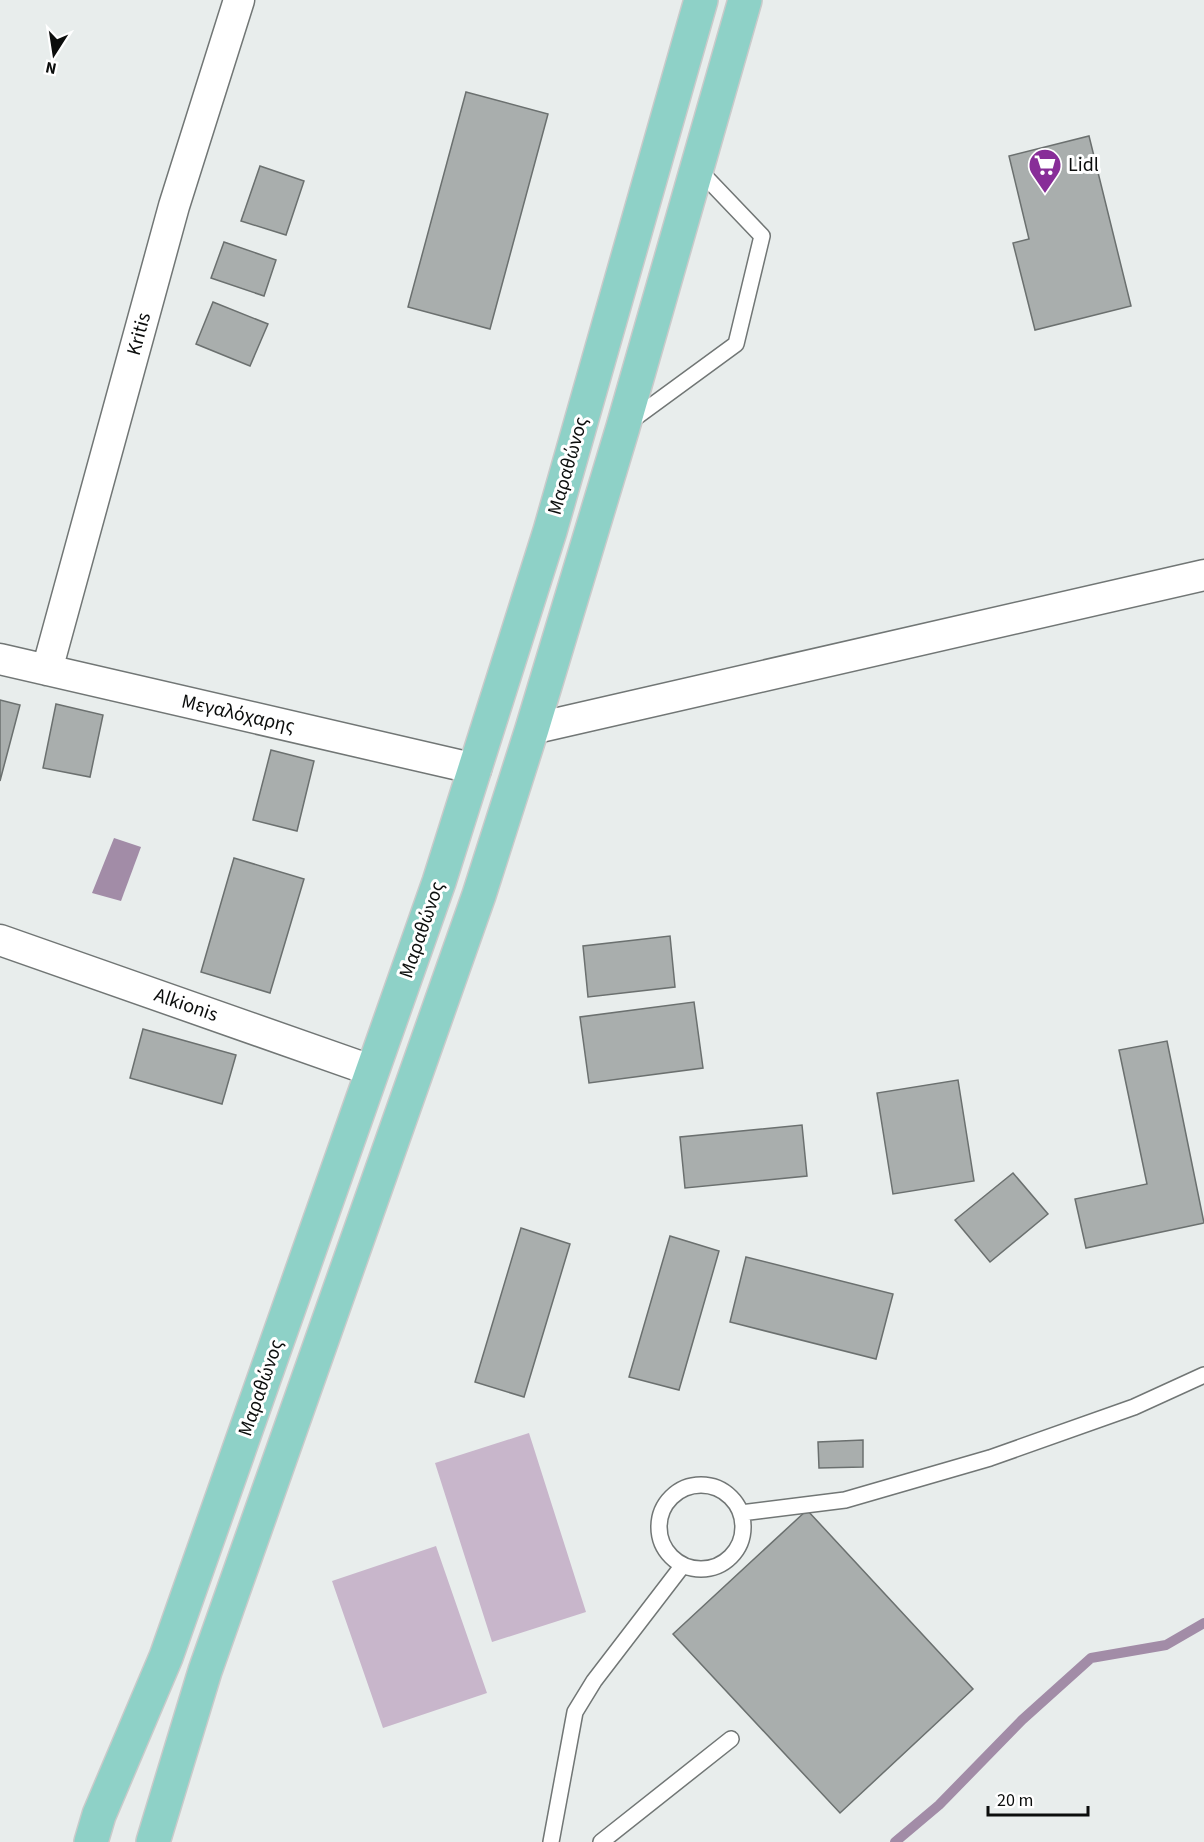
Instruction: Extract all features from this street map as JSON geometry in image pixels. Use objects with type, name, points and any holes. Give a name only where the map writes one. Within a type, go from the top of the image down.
[{"type":"main road","name":"Μαραθώνος","points":[[91,1842],[99,1815],[166,1657],[373,1071],[476,769],[550,531],[701,0]]},
{"type":"main road","name":"Μαραθώνος","points":[[153,1842],[205,1671],[475,906],[532,729],[623,427],[745,0]]},
{"type":"street","name":"Kritis","points":[[47,670],[174,206],[239,0]]},
{"type":"street","points":[[532,729],[1204,575]]},
{"type":"street","name":"Μεγαλόχαρης","points":[[0,659],[476,769]]},
{"type":"street","name":"Alkionis","points":[[0,940],[373,1071]]},
{"type":"lane","points":[[623,427],[736,344],[762,236],[697,168]]},
{"type":"lane","points":[[741,1513],[845,1500],[990,1458],[1134,1407],[1204,1375]]},
{"type":"lane","points":[[698,1484],[712,1485],[735,1500],[744,1527],[742,1541],[724,1563],[696,1569],[682,1565],[671,1558],[658,1533],[663,1506],[672,1495],[684,1488],[698,1484]]},
{"type":"lane","points":[[551,1842],[575,1712],[594,1681],[682,1565]]},
{"type":"lane","points":[[601,1842],[731,1738]]},
{"type":"shaded area","points":[[114,838],[141,847],[121,901],[92,893]]},
{"type":"shaded area","points":[[529,1433],[586,1612],[492,1642],[435,1463]]},
{"type":"shaded area","points":[[436,1546],[487,1693],[383,1728],[332,1581]]},
{"type":"building","points":[[466,92],[548,114],[490,329],[408,307]]},
{"type":"building","points":[[1089,136],[1131,306],[1035,330],[1013,243],[1029,239],[1009,156]]},
{"type":"building","points":[[260,166],[304,181],[286,235],[241,221]]},
{"type":"building","points":[[224,242],[276,260],[264,296],[211,278]]},
{"type":"building","points":[[213,302],[268,324],[250,366],[196,344]]},
{"type":"building","points":[[0,700],[20,705],[0,781]]},
{"type":"building","points":[[56,704],[103,715],[90,777],[43,768]]},
{"type":"building","points":[[271,750],[314,761],[297,831],[253,820]]},
{"type":"building","points":[[234,858],[304,879],[270,993],[201,972]]},
{"type":"building","points":[[670,936],[675,987],[588,997],[583,946]]},
{"type":"building","points":[[694,1002],[703,1068],[589,1083],[580,1017]]},
{"type":"building","points":[[143,1029],[236,1055],[222,1104],[130,1078]]},
{"type":"building","points":[[1167,1041],[1204,1223],[1086,1248],[1075,1199],[1147,1184],[1119,1050]]},
{"type":"building","points":[[958,1080],[974,1181],[893,1194],[877,1093]]},
{"type":"building","points":[[802,1125],[807,1176],[685,1188],[680,1137]]},
{"type":"building","points":[[1013,1173],[1048,1214],[990,1262],[955,1220]]},
{"type":"building","points":[[521,1228],[570,1244],[524,1397],[475,1382]]},
{"type":"building","points":[[670,1236],[719,1251],[679,1390],[629,1377]]},
{"type":"building","points":[[746,1257],[893,1294],[876,1359],[730,1322]]},
{"type":"building","points":[[863,1440],[863,1467],[819,1468],[818,1442]]},
{"type":"building","points":[[807,1510],[973,1689],[840,1813],[673,1634]]},
{"type":"waterway","points":[[895,1842],[939,1805],[1022,1720],[1091,1658],[1166,1645],[1204,1623]]},
{"type":"place","name":"Lidl","points":[[1045,194]]}]
